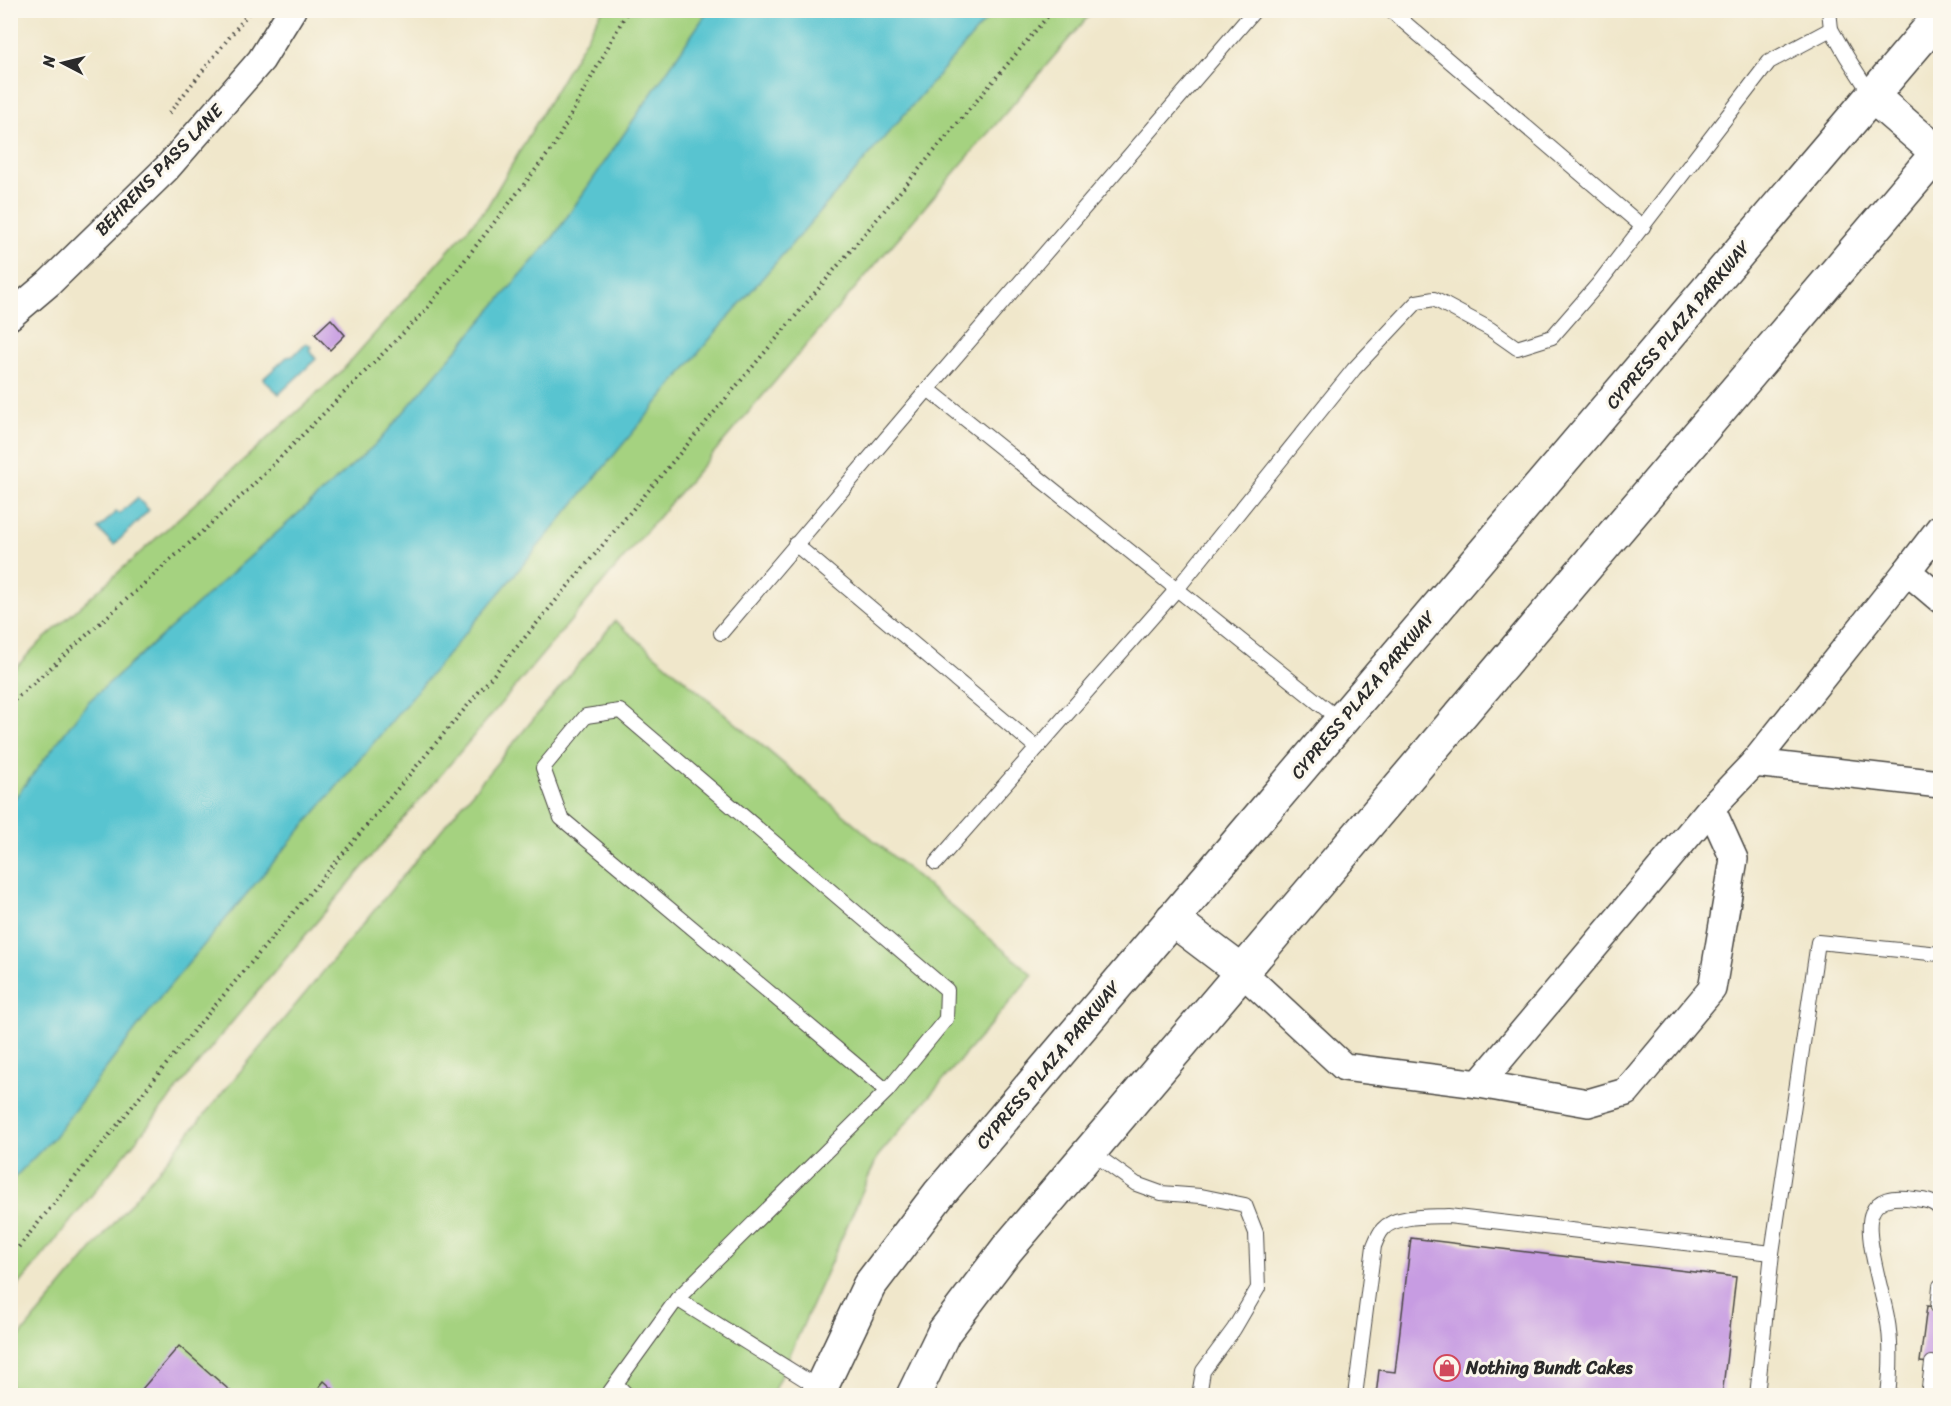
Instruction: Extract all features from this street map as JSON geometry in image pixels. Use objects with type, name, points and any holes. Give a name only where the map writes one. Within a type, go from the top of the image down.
[{"type":"street","name":"BEHRENS PASS LANE","points":[[10,316],[49,283],[167,168],[261,60],[292,10]]},
{"type":"street","name":"CYPRESS PLAZA PARKWAY","points":[[818,1392],[869,1286],[939,1194],[1941,16]]},
{"type":"street","points":[[913,1395],[944,1332],[1007,1249],[1940,153],[1872,96]]},
{"type":"street","points":[[1479,1084],[1712,808],[1754,764],[1941,528]]},
{"type":"street","points":[[1907,571],[1941,599]]},
{"type":"street","points":[[1754,764],[1941,784]]},
{"type":"street","points":[[1172,919],[1242,972],[1344,1066],[1479,1084],[1588,1103],[1626,1092],[1712,989],[1734,859],[1712,808]]},
{"type":"lane","points":[[721,633],[1254,10]]},
{"type":"lane","points":[[1390,10],[1643,227]]},
{"type":"lane","points":[[1829,10],[1831,29],[1872,96]]},
{"type":"lane","points":[[936,863],[1177,589],[1354,369],[1417,302],[1434,299],[1490,329],[1517,348],[1552,337],[1599,283],[1769,62],[1831,29]]},
{"type":"lane","points":[[928,389],[1341,721]]},
{"type":"lane","points":[[795,544],[1036,748]]},
{"type":"lane","points":[[628,1395],[612,1390],[677,1299],[887,1090],[946,1019],[947,990],[620,711],[586,716],[543,768],[561,818],[887,1090]]},
{"type":"lane","points":[[1757,1395],[1772,1253],[1818,942],[1941,954]]},
{"type":"lane","points":[[1090,1151],[1136,1184],[1161,1193],[1201,1196],[1245,1205],[1256,1233],[1258,1288],[1234,1329],[1203,1371],[1200,1395]]},
{"type":"lane","points":[[1888,1395],[1891,1345],[1870,1244],[1871,1213],[1882,1200],[1896,1197],[1930,1202],[1941,1210]]},
{"type":"lane","points":[[1355,1395],[1374,1246],[1383,1228],[1395,1221],[1416,1217],[1448,1216],[1772,1253]]},
{"type":"lane","points":[[1938,1307],[1941,1286]]},
{"type":"lane","points":[[677,1299],[818,1392]]},
{"type":"lane","points":[[1928,1395],[1932,1363]]},
{"type":"path","points":[[167,117],[251,10]]},
{"type":"path","points":[[10,704],[245,493],[425,311],[554,146],[628,10]]},
{"type":"path","points":[[10,1254],[13,1254],[186,1040],[1053,10]]},
{"type":"green space","points":[[602,11],[1093,11],[650,527],[222,1034],[11,1295],[10,674],[34,648],[339,374],[487,207]]},
{"type":"green space","points":[[615,621],[1033,975],[878,1156],[772,1395],[11,1396],[11,1347]]},
{"type":"water","points":[[708,11],[994,11],[720,327],[162,995],[54,1137],[14,1178],[11,1178],[11,803],[89,701],[378,442],[554,236]]},
{"type":"water","points":[[306,343],[311,347],[309,350],[316,359],[279,394],[263,379]]},
{"type":"water","points":[[137,498],[149,510],[114,545],[98,529],[116,512],[119,514]]},
{"type":"building","points":[[331,319],[345,335],[330,350],[315,334]]},
{"type":"building","points":[[1411,1238],[1736,1277],[1722,1396],[1376,1396],[1379,1370],[1395,1372]]},
{"type":"building","points":[[1927,1306],[1940,1307],[1940,1364],[1920,1362]]},
{"type":"building","points":[[179,1346],[236,1396],[136,1396]]},
{"type":"building","points":[[324,1381],[341,1396],[312,1396]]},
{"type":"place","name":"Nothing Bundt Cakes","points":[[1447,1368]]}]
